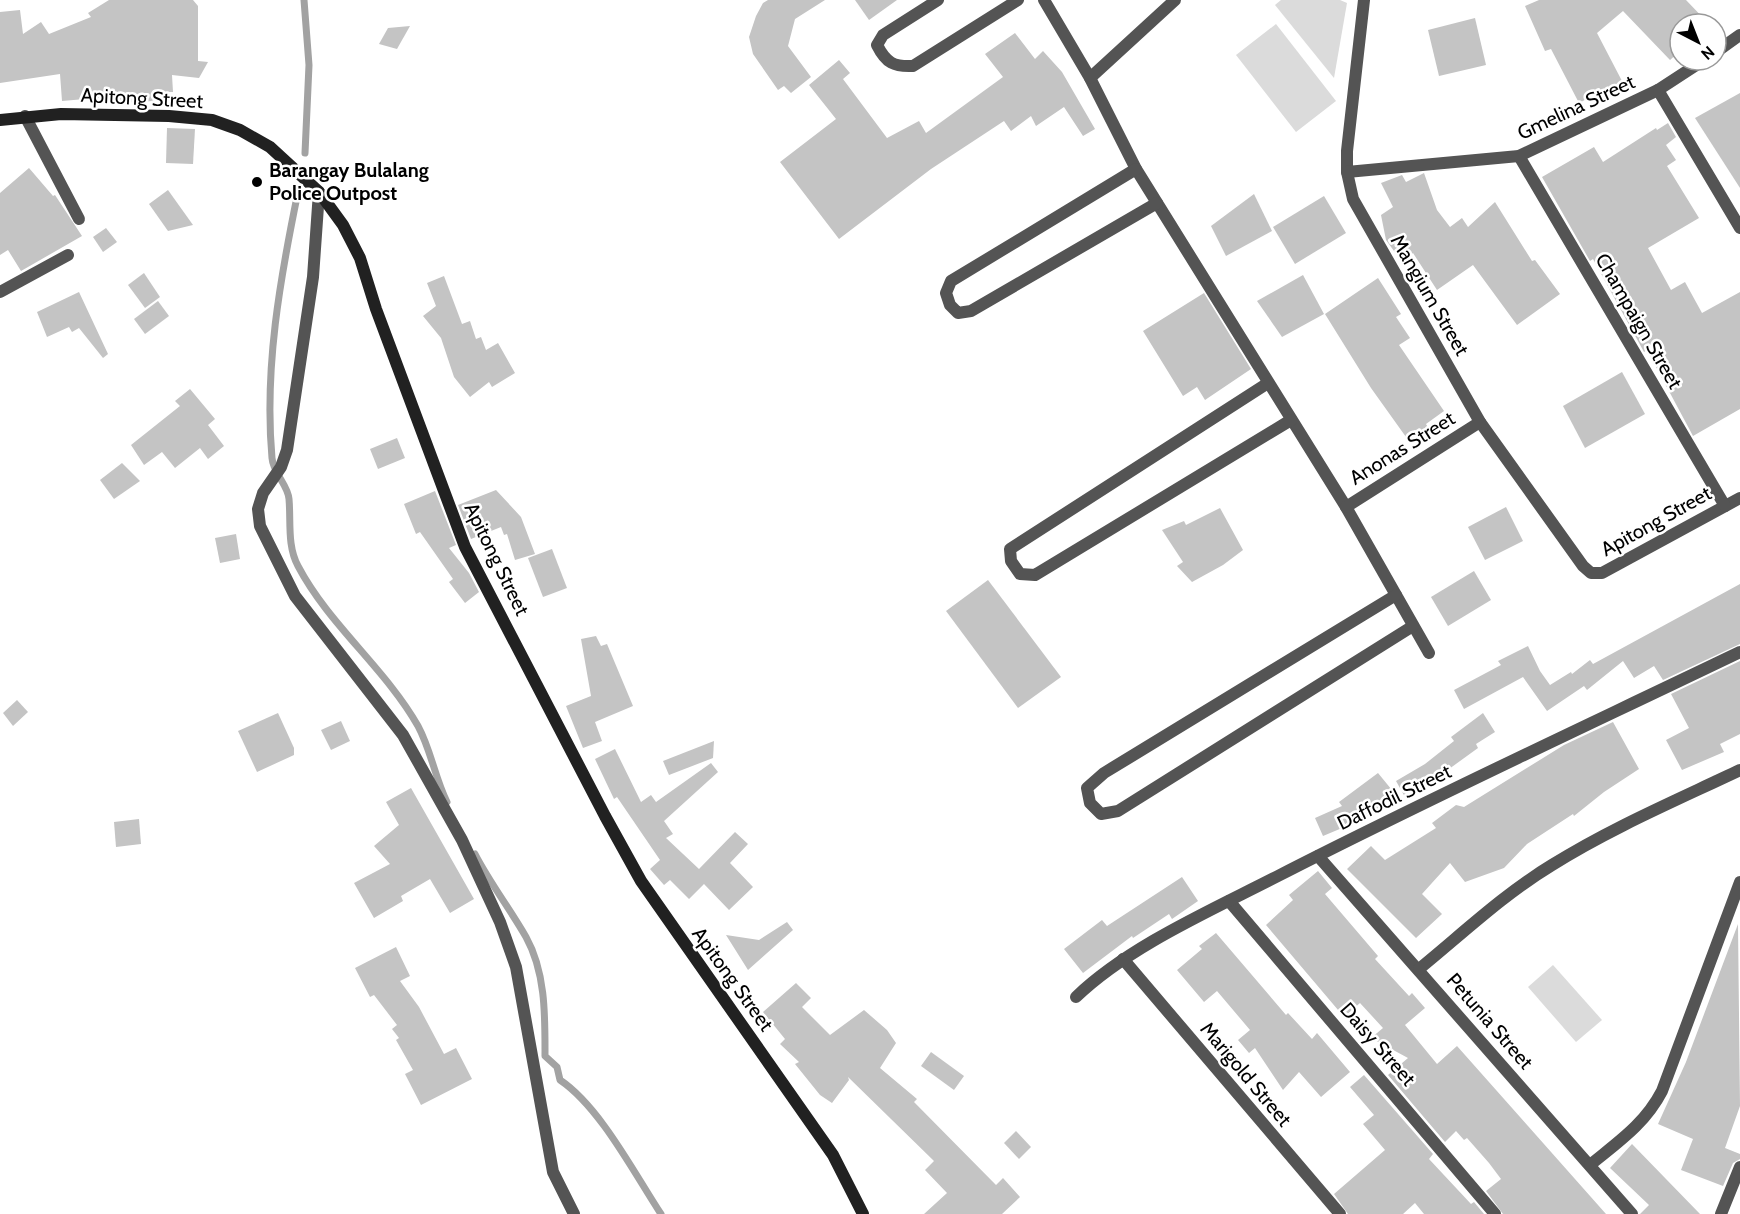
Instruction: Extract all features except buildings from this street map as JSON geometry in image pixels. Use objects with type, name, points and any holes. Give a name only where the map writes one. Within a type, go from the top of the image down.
[{"type":"street","points":[[938,0],[883,35],[877,45],[884,58],[897,66],[913,66],[1018,0]]},
{"type":"street","points":[[1044,0],[1090,78],[1136,169],[1346,507],[1429,653]]},
{"type":"street","points":[[1090,78],[1175,0]]},
{"type":"street","name":"Mangium Street","points":[[1364,0],[1347,151],[1347,172],[1353,199],[1480,422],[1583,566],[1591,573]]},
{"type":"street","name":"Gmelina Street","points":[[1347,172],[1519,156],[1658,90],[1686,72]]},
{"type":"street","points":[[1658,90],[1740,228]]},
{"type":"street","name":"Apitong Street","points":[[0,120],[61,114],[169,116],[212,120],[240,130],[270,147],[319,192],[344,225],[360,258],[376,309],[465,547],[605,816],[653,900],[833,1155],[863,1214]]},
{"type":"street","points":[[25,116],[80,219]]},
{"type":"street","name":"Champaign Street","points":[[1519,156],[1725,506]]},
{"type":"street","points":[[1136,169],[951,281],[946,293],[950,305],[958,313],[971,311],[1157,203]]},
{"type":"street","points":[[319,192],[313,277],[287,450],[258,509],[261,526],[295,596],[403,735],[462,840],[500,922],[516,967],[553,1172],[574,1214]]},
{"type":"street","points":[[0,292],[68,255]]},
{"type":"street","points":[[1268,383],[1010,549],[1011,561],[1020,574],[1035,575],[1291,420]]},
{"type":"street","name":"Anonas Street","points":[[1346,507],[1480,422]]},
{"type":"street","name":"Apitong Street","points":[[1591,573],[1602,573],[1740,498]]},
{"type":"street","points":[[1396,595],[1104,773],[1087,788],[1090,802],[1101,814],[1118,811],[1413,626]]},
{"type":"street","name":"Daffodil Street","points":[[1076,997],[1104,972],[1123,959],[1229,901],[1740,652]]},
{"type":"street","points":[[1419,969],[1515,891],[1551,866],[1595,840],[1740,770]]},
{"type":"street","name":"Petunia Street","points":[[1318,856],[1632,1214]]},
{"type":"street","points":[[1590,1165],[1640,1124],[1652,1110],[1662,1091],[1740,882]]},
{"type":"street","name":"Daisy Street","points":[[1229,901],[1495,1214]]},
{"type":"street","name":"Marigold Street","points":[[1123,959],[1340,1214]]},
{"type":"street","points":[[1721,1214],[1739,1172]]},
{"type":"shaded area","points":[[1281,0],[1340,0],[1347,3],[1334,78],[1275,5]]},
{"type":"shaded area","points":[[1276,24],[1336,101],[1296,132],[1236,55]]},
{"type":"shaded area","points":[[1553,965],[1602,1020],[1576,1042],[1528,987]]},
{"type":"waterway","points":[[304,0],[309,65],[305,153]]},
{"type":"waterway","points":[[298,192],[275,324],[270,391],[272,458],[288,494],[292,550],[298,566],[325,608],[390,685],[418,726],[447,802]]},
{"type":"waterway","points":[[475,854],[533,951],[543,995],[545,1056],[557,1067],[560,1080],[575,1092],[602,1123],[661,1214]]},
{"type":"place","name":"Barangay Bulalang Police Outpost","points":[[257,182]]}]
